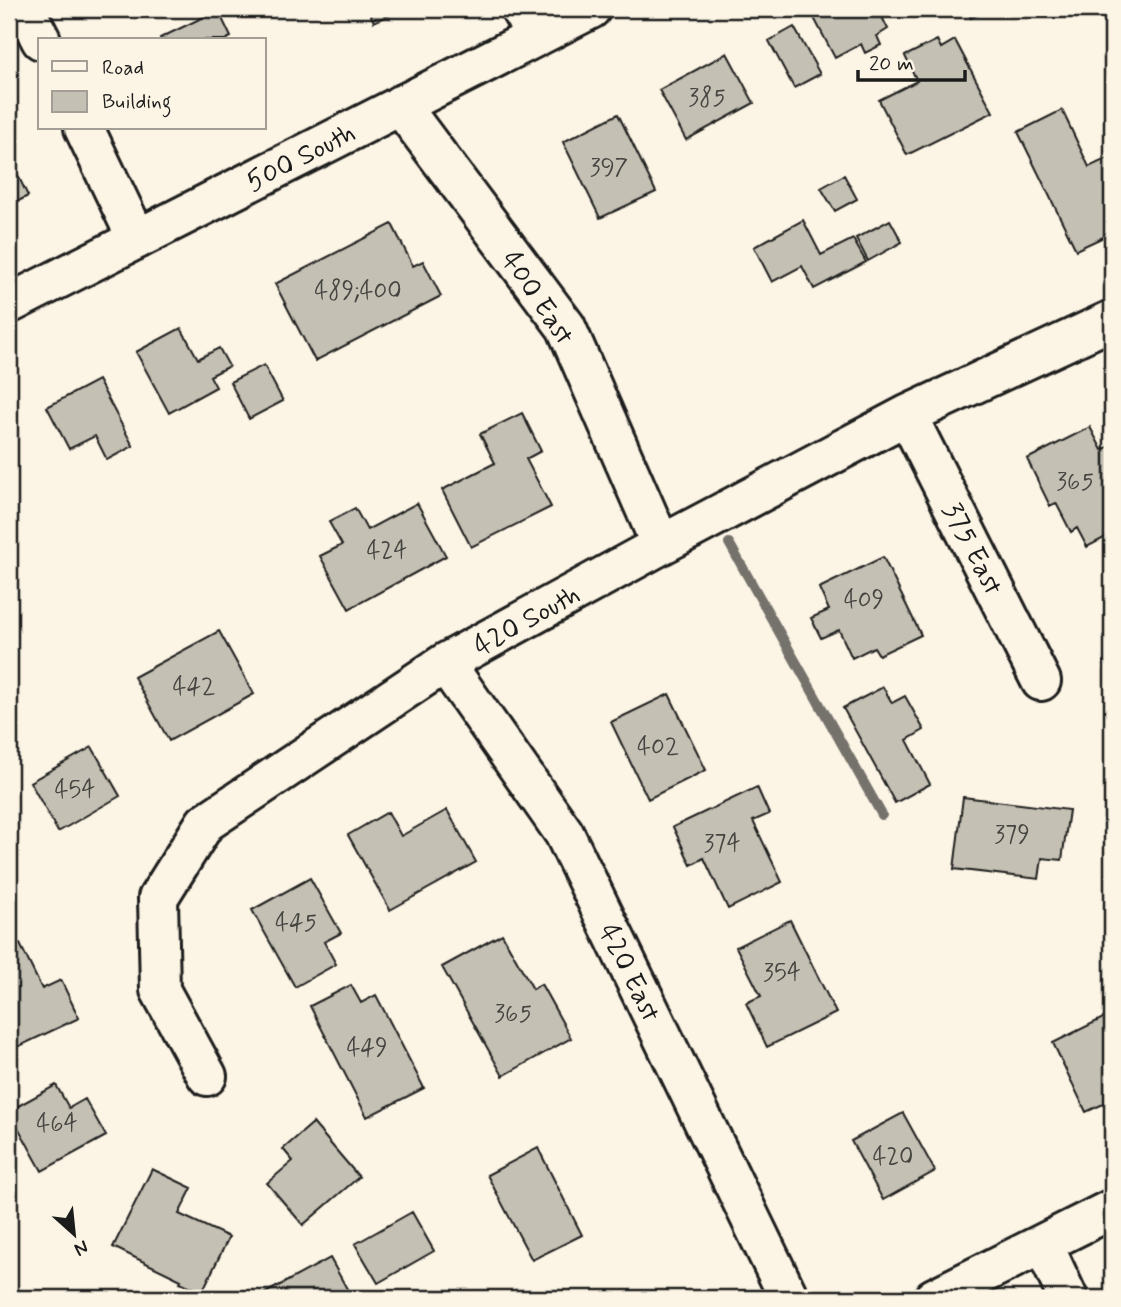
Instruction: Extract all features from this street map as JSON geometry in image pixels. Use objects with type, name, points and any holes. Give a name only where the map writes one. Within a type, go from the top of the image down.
[{"type":"street","points":[[25,9],[40,38]]},
{"type":"street","name":"500 South","points":[[9,304],[400,106],[528,23],[591,9]]},
{"type":"street","name":"400 East","points":[[400,106],[566,327],[662,545]]},
{"type":"street","points":[[85,130],[137,239]]},
{"type":"street","name":"420 South","points":[[207,1076],[160,990],[158,898],[205,823],[445,663],[907,415],[1112,320]]},
{"type":"street","name":"375 East","points":[[907,415],[1041,681]]},
{"type":"street","name":"420 East","points":[[445,663],[564,833],[789,1298]]},
{"type":"street","points":[[934,1298],[1112,1209]]},
{"type":"street","points":[[1043,1244],[1068,1298]]},
{"type":"building","points":[[368,9],[403,9],[374,22]]},
{"type":"building","points":[[828,9],[878,9],[888,29],[877,36],[881,45],[865,53],[861,44],[835,58],[813,16]]},
{"type":"building","points":[[966,9],[989,9],[971,18]]},
{"type":"building","points":[[218,10],[231,37],[229,38],[160,38]]},
{"type":"building","points":[[794,27],[820,74],[794,88],[769,41]]},
{"type":"building","points":[[937,40],[941,48],[955,40],[993,112],[907,155],[879,100],[917,81],[905,56]]},
{"type":"building","points":[[727,53],[754,103],[686,140],[659,90]]},
{"type":"building","points":[[1062,110],[1089,167],[1112,156],[1112,233],[1076,250],[1018,132]]},
{"type":"building","points":[[618,114],[656,192],[600,218],[563,142]]},
{"type":"building","points":[[9,157],[28,196],[9,206]]},
{"type":"building","points":[[844,175],[857,199],[835,211],[821,188]]},
{"type":"building","points":[[803,220],[821,255],[853,239],[866,262],[814,289],[802,266],[772,282],[754,247]]},
{"type":"building","points":[[890,220],[902,242],[868,261],[856,238]]},
{"type":"building","points":[[392,224],[413,266],[423,261],[441,296],[315,361],[275,284]]},
{"type":"building","points":[[181,328],[198,359],[219,348],[229,366],[210,376],[216,387],[169,413],[136,352]]},
{"type":"building","points":[[264,365],[283,401],[249,419],[230,382]]},
{"type":"building","points":[[98,380],[133,446],[107,460],[95,436],[69,449],[47,407]]},
{"type":"building","points":[[522,413],[541,451],[526,459],[551,507],[471,547],[442,490],[495,463],[480,434]]},
{"type":"building","points":[[1090,427],[1102,450],[1112,445],[1112,534],[1087,547],[1077,528],[1071,532],[1056,503],[1050,506],[1027,459]]},
{"type":"building","points":[[417,503],[446,556],[349,609],[320,556],[342,545],[329,522],[355,508],[367,530]]},
{"type":"building","points":[[883,557],[921,635],[879,655],[874,647],[852,658],[839,630],[821,638],[811,618],[829,610],[819,588]]},
{"type":"building","points":[[219,631],[254,694],[169,741],[134,677]]},
{"type":"building","points":[[883,687],[892,703],[905,696],[924,730],[907,740],[930,784],[895,803],[843,708]]},
{"type":"building","points":[[669,694],[706,770],[648,799],[611,722]]},
{"type":"building","points":[[92,747],[120,796],[58,832],[30,782]]},
{"type":"building","points":[[757,787],[769,814],[753,821],[782,882],[728,909],[704,858],[691,865],[673,827]]},
{"type":"building","points":[[963,797],[1069,810],[1062,860],[1042,858],[1039,879],[954,869]]},
{"type":"building","points":[[447,810],[476,862],[390,910],[348,835],[388,812],[401,836]]},
{"type":"building","points":[[310,878],[341,933],[324,942],[336,964],[295,987],[252,910]]},
{"type":"building","points":[[790,920],[836,1013],[767,1047],[746,1003],[761,996],[736,947]]},
{"type":"building","points":[[502,934],[533,989],[541,984],[571,1038],[503,1076],[442,967]]},
{"type":"building","points":[[20,944],[42,989],[61,980],[79,1018],[9,1051],[9,949]]},
{"type":"building","points":[[351,985],[361,1003],[376,995],[424,1088],[367,1117],[310,1006]]},
{"type":"building","points":[[1109,1015],[1112,1022],[1112,1100],[1086,1112],[1053,1043]]},
{"type":"building","points":[[56,1085],[69,1108],[85,1099],[106,1136],[42,1171],[9,1111]]},
{"type":"building","points":[[903,1113],[935,1171],[883,1200],[851,1141]]},
{"type":"building","points":[[313,1123],[359,1177],[303,1225],[267,1183],[293,1161],[283,1149]]},
{"type":"building","points":[[538,1148],[582,1235],[532,1260],[487,1175]]},
{"type":"building","points":[[152,1169],[192,1188],[179,1214],[229,1237],[202,1292],[113,1247]]},
{"type":"building","points":[[412,1212],[434,1251],[378,1283],[355,1244]]},
{"type":"building","points":[[330,1258],[352,1298],[256,1298]]},
{"type":"waterway","points":[[729,543],[882,815]]}]
